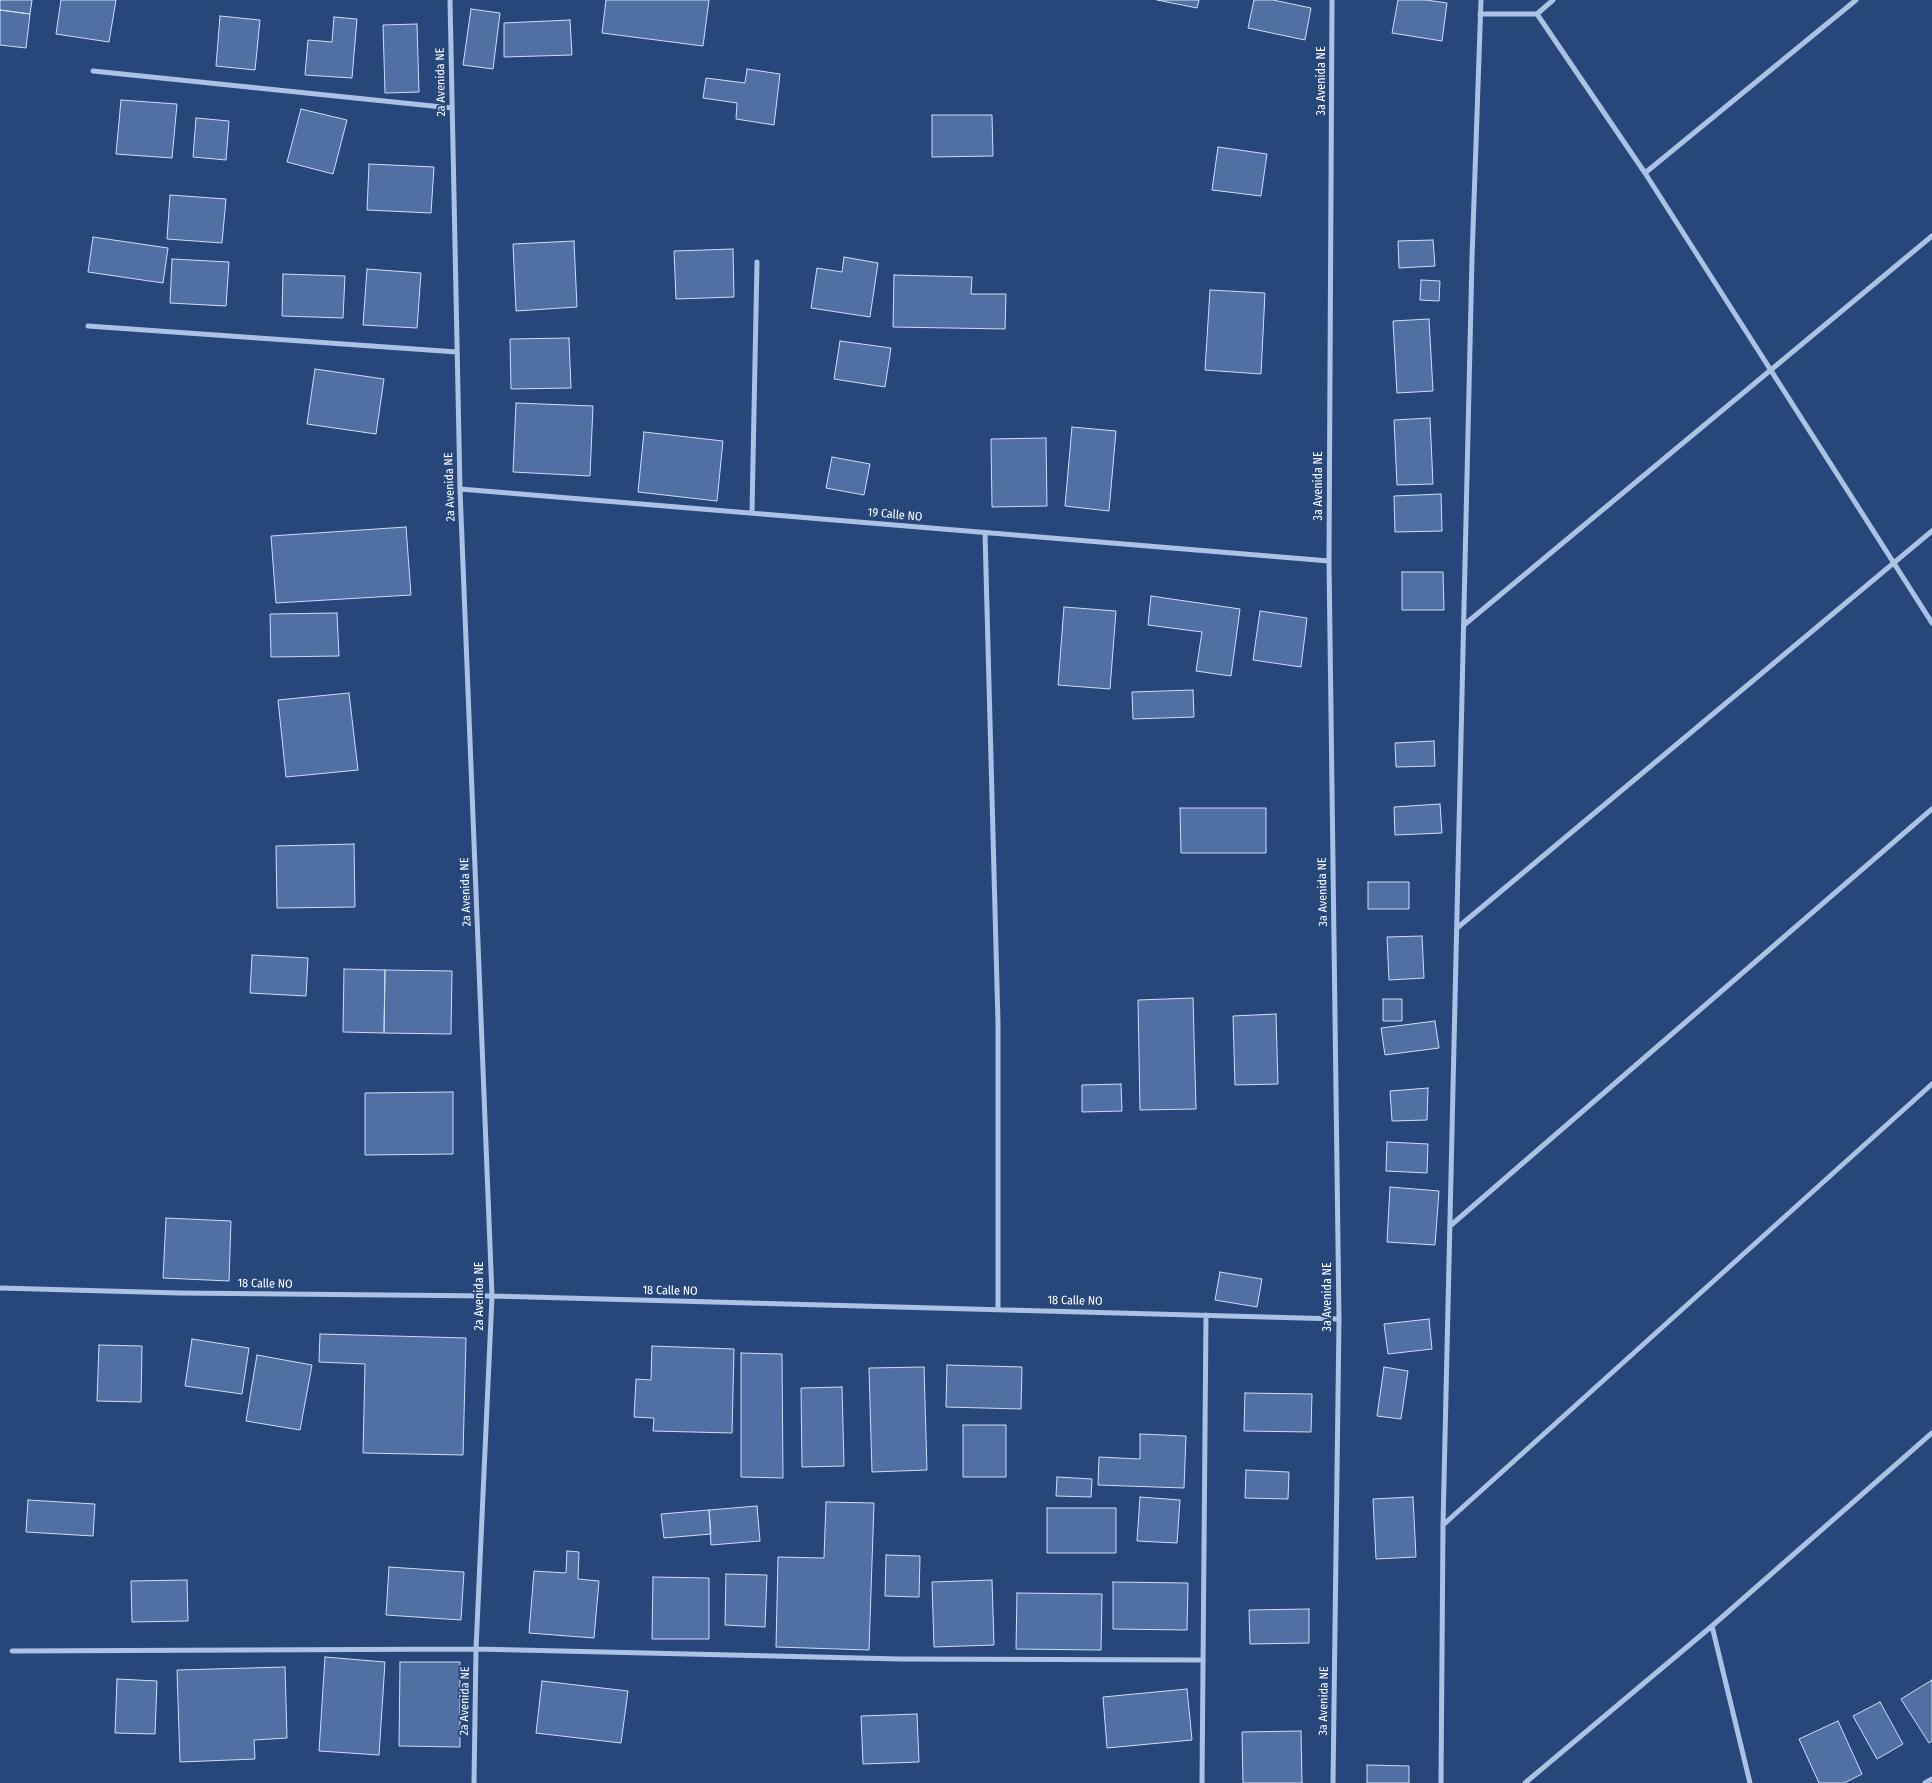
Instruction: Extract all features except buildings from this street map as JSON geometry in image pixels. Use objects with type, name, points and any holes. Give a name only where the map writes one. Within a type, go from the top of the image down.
[{"type":"street","name":"2a Avenida NE","points":[[450,0],[460,489],[492,1296],[476,1649],[474,1783]]},
{"type":"street","name":"3a Avenida NE","points":[[1332,0],[1329,561],[1339,1319],[1333,1783]]},
{"type":"street","points":[[1441,1783],[1443,1525],[1481,0]]},
{"type":"street","points":[[1480,14],[1537,14],[1553,0]]},
{"type":"street","points":[[1645,173],[1856,0]]},
{"type":"street","points":[[1537,14],[1645,173],[1932,623]]},
{"type":"street","points":[[93,71],[452,108]]},
{"type":"street","points":[[1464,625],[1932,236]]},
{"type":"street","points":[[752,512],[757,262]]},
{"type":"street","points":[[88,326],[457,352]]},
{"type":"street","name":"19 Calle NO","points":[[460,489],[1329,561]]},
{"type":"street","points":[[1457,928],[1932,531]]},
{"type":"street","points":[[985,533],[998,1023],[998,1309]]},
{"type":"street","points":[[1450,1226],[1932,809]]},
{"type":"street","points":[[1443,1525],[1932,1084]]},
{"type":"street","name":"18 Calle NO","points":[[0,1288],[179,1294],[492,1296],[1339,1319]]},
{"type":"street","points":[[1202,1783],[1206,1315]]},
{"type":"street","points":[[1525,1783],[1712,1626],[1932,1433]]},
{"type":"street","points":[[1712,1626],[1750,1783]]},
{"type":"street","points":[[12,1651],[476,1649],[901,1659],[1203,1660]]},
{"type":"street","points":[[1925,1783],[1932,1779]]}]
